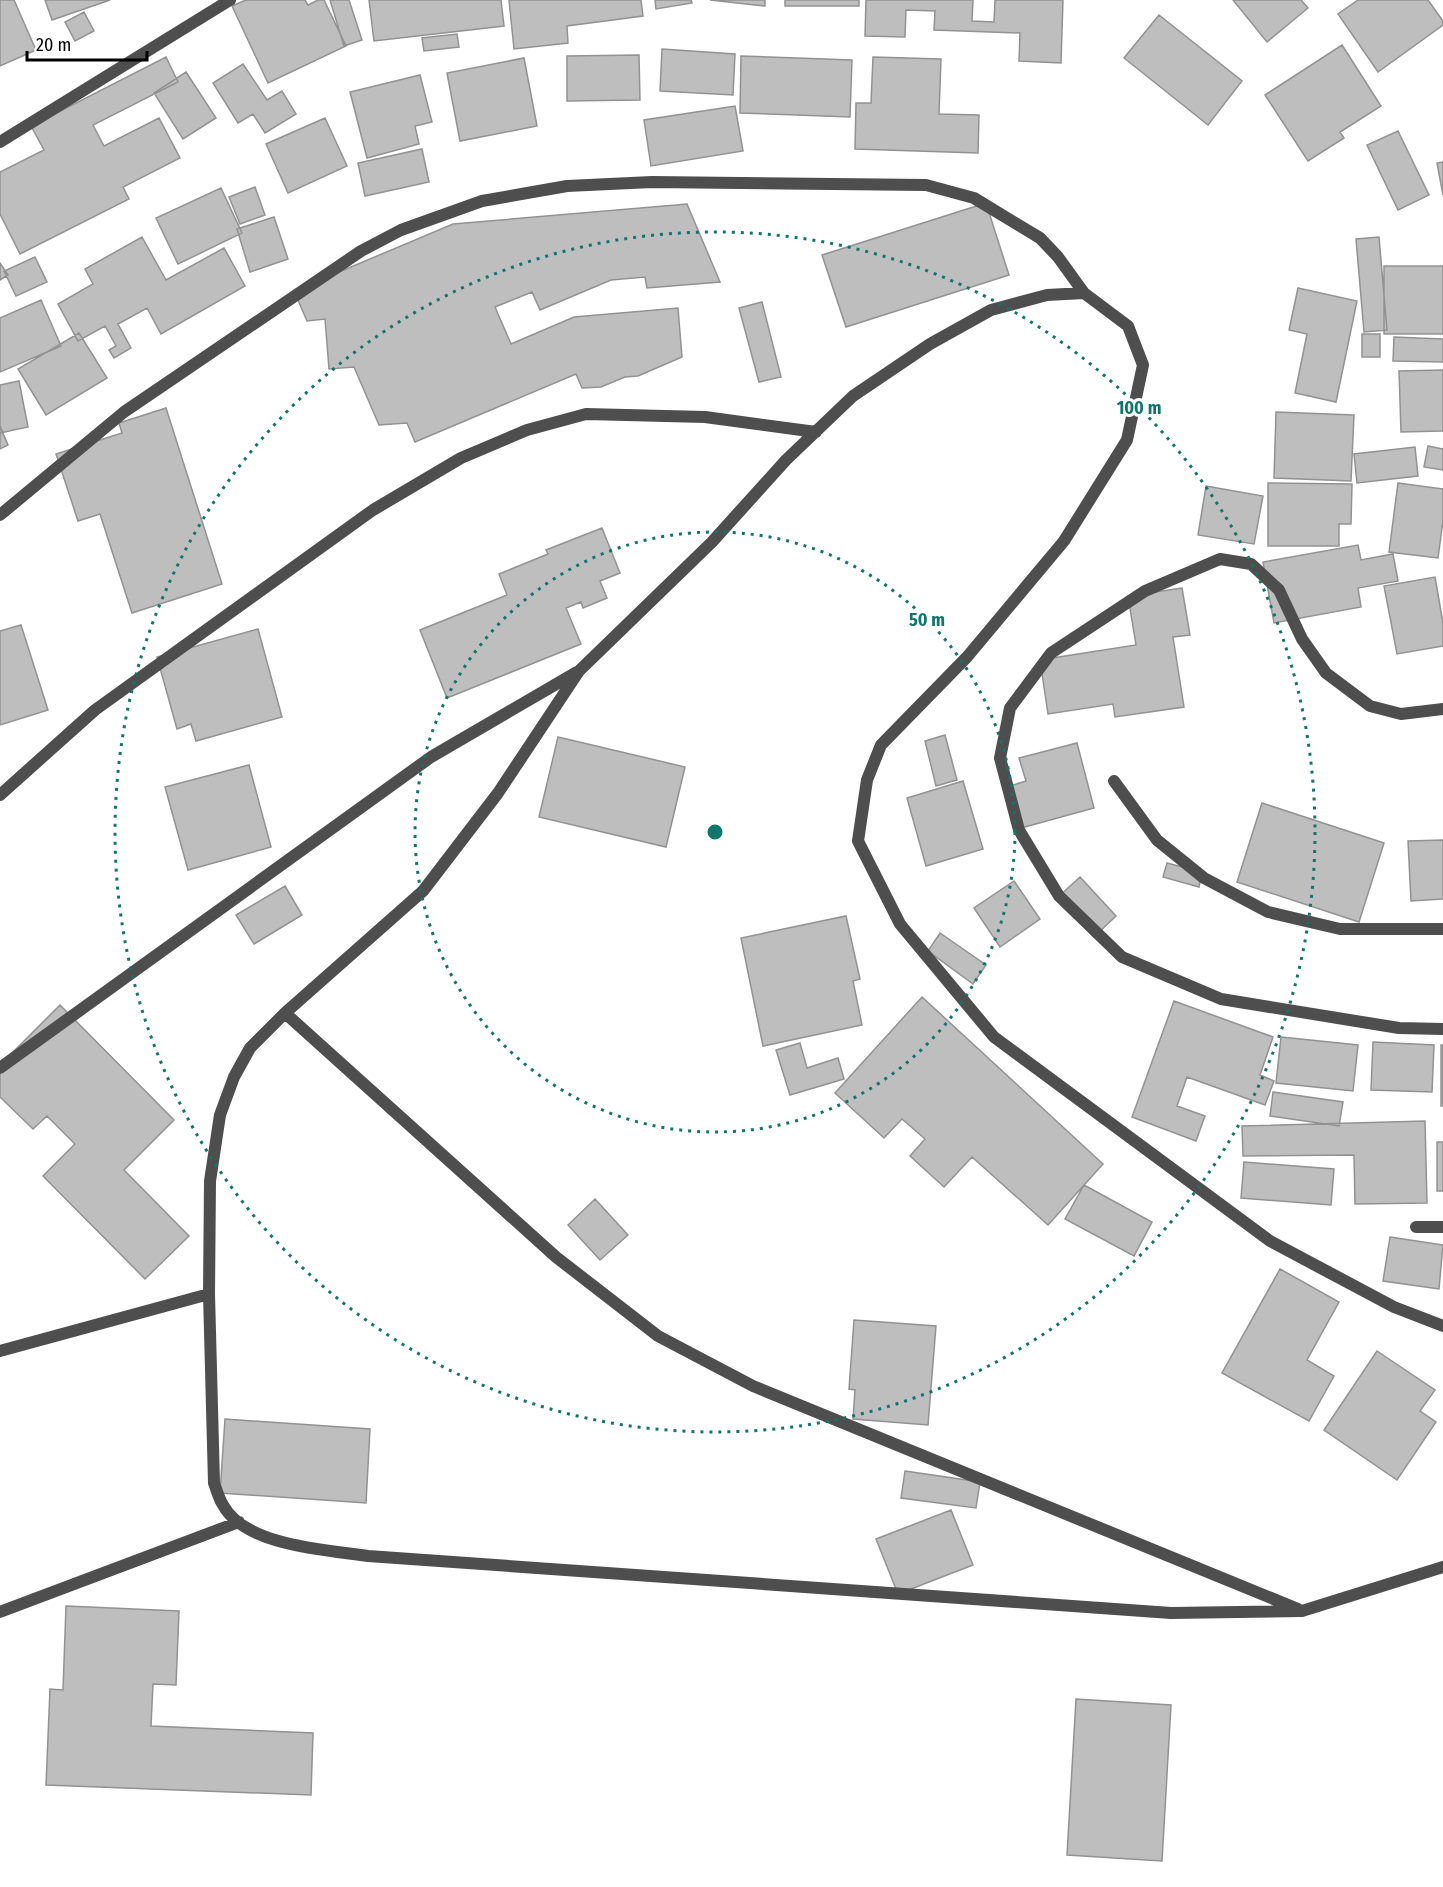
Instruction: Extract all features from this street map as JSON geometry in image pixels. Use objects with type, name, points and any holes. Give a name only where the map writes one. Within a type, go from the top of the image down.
[{"type":"street","points":[[0,142],[230,0]]},
{"type":"street","points":[[0,515],[124,412],[361,251],[401,230],[482,201],[567,186],[652,182],[926,185],[974,198],[1040,238],[1058,257],[1084,293],[1128,326],[1143,365],[1127,440],[1064,541],[967,657],[881,745],[867,780],[858,841],[900,924],[994,1037],[1270,1241],[1394,1307],[1443,1326]]},
{"type":"street","points":[[1084,293],[1047,295],[991,310],[930,344],[854,396],[786,460],[712,542],[579,671],[498,793],[423,891],[285,1013],[250,1048],[234,1077],[220,1115],[210,1181],[209,1294],[214,1484],[223,1507],[239,1522],[259,1535],[276,1541],[368,1556],[1171,1613],[1302,1611],[1443,1567]]},
{"type":"street","points":[[0,795],[94,710],[373,510],[460,458],[527,430],[586,414],[705,417],[816,432]]},
{"type":"street","points":[[1443,709],[1401,714],[1370,706],[1326,673],[1302,639],[1278,590],[1251,564],[1220,559],[1145,591],[1051,653],[1010,708],[1000,758],[1019,830],[1059,896],[1122,957],[1221,999],[1399,1028],[1443,1029]]},
{"type":"street","points":[[0,1068],[431,757],[579,671]]},
{"type":"street","points":[[1114,781],[1157,840],[1204,878],[1268,912],[1340,929],[1443,929]]},
{"type":"street","points":[[285,1013],[556,1257],[658,1336],[753,1386],[1302,1611]]},
{"type":"street","points":[[1416,1227],[1443,1227]]},
{"type":"street","points":[[0,1351],[209,1294]]},
{"type":"street","points":[[0,1612],[239,1522]]},
{"type":"building","points":[[0,0],[14,0],[36,50],[0,66]]},
{"type":"building","points":[[45,0],[110,0],[52,20]]},
{"type":"building","points":[[246,0],[305,0],[308,5],[324,0],[346,46],[268,83],[232,6]]},
{"type":"building","points":[[330,0],[349,0],[362,40],[344,46]]},
{"type":"building","points":[[369,0],[501,0],[504,26],[374,41]]},
{"type":"building","points":[[509,0],[641,0],[643,16],[567,26],[568,43],[514,49]]},
{"type":"building","points":[[655,0],[691,0],[692,3],[656,9]]},
{"type":"building","points":[[710,0],[765,0],[765,6]]},
{"type":"building","points":[[785,0],[859,0],[859,6],[785,6]]},
{"type":"building","points":[[866,0],[973,0],[972,21],[994,22],[995,0],[1063,0],[1061,63],[1019,61],[1020,33],[934,30],[935,11],[906,10],[905,37],[865,36]]},
{"type":"building","points":[[1233,0],[1301,0],[1308,8],[1267,42]]},
{"type":"building","points":[[1358,0],[1428,0],[1443,21],[1443,25],[1378,72],[1338,14]]},
{"type":"building","points":[[84,12],[94,31],[75,41],[65,22]]},
{"type":"building","points":[[1159,15],[1242,81],[1208,125],[1124,58]]},
{"type":"building","points":[[457,34],[459,47],[424,51],[422,38]]},
{"type":"building","points":[[1342,45],[1381,106],[1340,132],[1344,138],[1308,161],[1265,95]]},
{"type":"building","points":[[662,49],[735,54],[733,95],[660,91]]},
{"type":"building","points":[[639,55],[640,100],[567,101],[567,56]]},
{"type":"building","points":[[741,56],[852,60],[850,117],[740,113]]},
{"type":"building","points":[[166,57],[178,82],[93,125],[104,146],[159,118],[180,158],[123,187],[129,199],[20,254],[0,214],[0,172],[44,150],[31,126]]},
{"type":"building","points":[[873,57],[941,59],[939,114],[979,115],[978,153],[855,149],[856,103],[871,103]]},
{"type":"building","points":[[524,58],[537,126],[460,141],[447,73]]},
{"type":"building","points":[[243,64],[267,100],[282,91],[296,114],[265,133],[253,114],[238,123],[213,83]]},
{"type":"building","points":[[186,72],[216,118],[183,139],[154,93]]},
{"type":"building","points":[[420,75],[432,122],[415,126],[419,144],[367,158],[350,92]]},
{"type":"building","points":[[735,106],[743,151],[651,166],[644,120]]},
{"type":"building","points":[[325,118],[347,166],[288,193],[266,144]]},
{"type":"building","points":[[1398,131],[1429,195],[1398,210],[1367,145]]},
{"type":"building","points":[[422,149],[429,182],[365,196],[358,163]]},
{"type":"building","points":[[1443,162],[1443,195],[1437,163]]},
{"type":"building","points":[[255,187],[265,215],[240,224],[229,197]]},
{"type":"building","points":[[221,188],[242,233],[178,264],[156,218]]},
{"type":"building","points":[[986,203],[1009,275],[846,327],[822,255]]},
{"type":"building","points":[[687,204],[720,282],[647,288],[645,277],[611,280],[540,310],[532,292],[495,307],[511,344],[574,317],[678,308],[682,357],[638,376],[625,377],[601,387],[582,388],[576,374],[415,442],[407,423],[379,425],[354,367],[329,369],[325,319],[307,321],[294,291],[453,224]]},
{"type":"building","points":[[274,217],[288,259],[250,272],[237,229]]},
{"type":"building","points":[[142,237],[166,280],[224,248],[245,286],[161,334],[147,308],[118,324],[131,348],[114,358],[109,350],[116,346],[105,326],[78,341],[58,304],[93,284],[85,269]]},
{"type":"building","points":[[1379,237],[1387,330],[1364,332],[1356,239]]},
{"type":"building","points":[[35,257],[47,282],[16,296],[4,271]]},
{"type":"building","points":[[0,263],[8,275],[0,280]]},
{"type":"building","points":[[1384,266],[1443,266],[1443,334],[1384,334]]},
{"type":"building","points":[[1298,288],[1357,301],[1336,402],[1295,393],[1307,334],[1289,330]]},
{"type":"building","points":[[41,300],[61,346],[0,372],[0,318]]},
{"type":"building","points":[[762,302],[781,377],[759,382],[739,308]]},
{"type":"building","points":[[79,333],[107,378],[46,415],[18,369]]},
{"type":"building","points":[[1362,334],[1380,334],[1380,357],[1362,357]]},
{"type":"building","points":[[1394,337],[1443,339],[1443,362],[1393,361]]},
{"type":"building","points":[[1443,370],[1443,431],[1401,432],[1399,371]]},
{"type":"building","points":[[19,381],[28,427],[0,433],[0,385]]},
{"type":"building","points":[[166,408],[222,584],[132,613],[100,514],[78,521],[56,454],[122,433],[119,423]]},
{"type":"building","points":[[1276,412],[1354,415],[1351,481],[1274,478]]},
{"type":"building","points":[[0,426],[8,445],[0,449]]},
{"type":"building","points":[[1428,446],[1443,449],[1443,470],[1424,467]]},
{"type":"building","points":[[1415,447],[1418,476],[1357,483],[1354,454]]},
{"type":"building","points":[[1268,483],[1352,484],[1351,524],[1339,524],[1339,546],[1268,546]]},
{"type":"building","points":[[1398,483],[1443,489],[1443,521],[1438,558],[1389,552]]},
{"type":"building","points":[[1206,486],[1263,496],[1254,544],[1198,535]]},
{"type":"building","points":[[602,528],[620,573],[600,581],[607,598],[583,608],[581,602],[566,608],[581,644],[447,698],[420,630],[507,595],[499,574],[548,554],[546,550]]},
{"type":"building","points":[[1358,545],[1361,560],[1393,554],[1398,581],[1358,588],[1361,607],[1274,623],[1263,562]]},
{"type":"building","points":[[1435,577],[1443,623],[1443,646],[1397,654],[1384,586]]},
{"type":"building","points":[[1182,588],[1190,635],[1173,637],[1184,707],[1115,717],[1113,704],[1048,714],[1040,660],[1136,645],[1128,596]]},
{"type":"building","points":[[21,625],[48,710],[0,725],[0,631]]},
{"type":"building","points":[[258,629],[282,717],[196,741],[191,724],[177,729],[157,657]]},
{"type":"building","points":[[945,735],[957,780],[936,786],[925,741]]},
{"type":"building","points":[[558,737],[685,767],[666,847],[539,817]]},
{"type":"building","points":[[1077,743],[1094,808],[1021,828],[1010,786],[1026,781],[1019,758]]},
{"type":"building","points":[[249,765],[271,847],[188,870],[165,787]]},
{"type":"building","points":[[963,781],[983,849],[926,866],[907,798]]},
{"type":"building","points":[[1262,803],[1384,843],[1359,922],[1237,882]]},
{"type":"building","points":[[1443,840],[1443,899],[1411,901],[1408,841]]},
{"type":"building","points":[[1167,863],[1202,872],[1199,887],[1163,877]]},
{"type":"building","points":[[1080,877],[1116,916],[1094,937],[1058,897]]},
{"type":"building","points":[[1014,881],[1040,919],[1000,947],[974,908]]},
{"type":"building","points":[[285,886],[302,915],[254,944],[236,915]]},
{"type":"building","points":[[846,916],[860,979],[853,981],[862,1025],[763,1046],[741,938]]},
{"type":"building","points":[[940,933],[986,965],[973,984],[928,951]]},
{"type":"building","points":[[922,997],[1103,1164],[1048,1225],[972,1157],[944,1187],[910,1156],[925,1139],[902,1119],[884,1138],[835,1093]]},
{"type":"building","points":[[1174,1001],[1273,1037],[1260,1075],[1274,1081],[1265,1105],[1187,1077],[1177,1106],[1205,1116],[1196,1141],[1132,1117]]},
{"type":"building","points":[[60,1005],[174,1120],[124,1170],[189,1236],[145,1279],[43,1176],[75,1144],[47,1116],[33,1129],[0,1097],[0,1065]]},
{"type":"building","points":[[1281,1037],[1358,1045],[1353,1091],[1276,1083]]},
{"type":"building","points":[[1281,1037],[1358,1045],[1353,1091],[1276,1083]]},
{"type":"building","points":[[1373,1042],[1434,1045],[1432,1092],[1371,1090]]},
{"type":"building","points":[[1373,1042],[1434,1045],[1432,1092],[1371,1090]]},
{"type":"building","points":[[800,1043],[807,1068],[838,1058],[844,1079],[790,1095],[776,1050]]},
{"type":"building","points":[[1441,1045],[1443,1045],[1443,1106],[1441,1106]]},
{"type":"building","points":[[1441,1045],[1443,1045],[1443,1106],[1441,1106]]},
{"type":"building","points":[[1273,1092],[1343,1102],[1339,1126],[1270,1116]]},
{"type":"building","points":[[1273,1092],[1343,1102],[1339,1126],[1270,1116]]},
{"type":"building","points":[[1425,1121],[1427,1203],[1355,1204],[1354,1155],[1243,1156],[1242,1126]]},
{"type":"building","points":[[1437,1142],[1443,1142],[1443,1191],[1437,1191]]},
{"type":"building","points":[[1437,1142],[1443,1142],[1443,1191],[1437,1191]]},
{"type":"building","points":[[1244,1162],[1334,1169],[1331,1205],[1241,1198]]},
{"type":"building","points":[[1244,1162],[1334,1169],[1331,1205],[1241,1198]]},
{"type":"building","points":[[1084,1185],[1152,1222],[1134,1256],[1065,1219]]},
{"type":"building","points":[[1084,1185],[1152,1222],[1134,1256],[1065,1219]]},
{"type":"building","points":[[595,1199],[628,1235],[600,1260],[568,1225]]},
{"type":"building","points":[[595,1199],[628,1235],[600,1260],[568,1225]]},
{"type":"building","points":[[1390,1237],[1443,1245],[1439,1289],[1383,1281]]},
{"type":"building","points":[[1390,1237],[1443,1245],[1439,1289],[1383,1281]]},
{"type":"building","points":[[1280,1269],[1339,1302],[1307,1360],[1334,1376],[1309,1421],[1222,1373]]},
{"type":"building","points":[[1280,1269],[1339,1302],[1307,1360],[1334,1376],[1309,1421],[1222,1373]]},
{"type":"building","points":[[854,1320],[936,1326],[928,1425],[853,1419],[855,1390],[849,1389]]},
{"type":"building","points":[[854,1320],[936,1326],[928,1425],[853,1419],[855,1390],[849,1389]]},
{"type":"building","points":[[1377,1351],[1435,1390],[1420,1411],[1436,1422],[1397,1480],[1324,1430]]},
{"type":"building","points":[[1377,1351],[1435,1390],[1420,1411],[1436,1422],[1397,1480],[1324,1430]]},
{"type":"building","points":[[225,1419],[370,1429],[366,1503],[220,1493]]},
{"type":"building","points":[[225,1419],[370,1429],[366,1503],[220,1493]]},
{"type":"building","points":[[905,1471],[980,1482],[976,1508],[901,1498]]},
{"type":"building","points":[[905,1471],[980,1482],[976,1508],[901,1498]]},
{"type":"building","points":[[951,1510],[973,1565],[898,1594],[876,1539]]},
{"type":"building","points":[[951,1510],[973,1565],[898,1594],[876,1539]]},
{"type":"building","points":[[66,1606],[179,1611],[176,1685],[153,1684],[151,1726],[313,1733],[311,1795],[46,1785],[50,1689],[63,1690]]},
{"type":"building","points":[[66,1606],[179,1611],[176,1685],[153,1684],[151,1726],[313,1733],[311,1795],[46,1785],[50,1689],[63,1690]]},
{"type":"building","points":[[1076,1699],[1171,1705],[1162,1861],[1067,1855]]},
{"type":"building","points":[[1076,1699],[1171,1705],[1162,1861],[1067,1855]]}]
